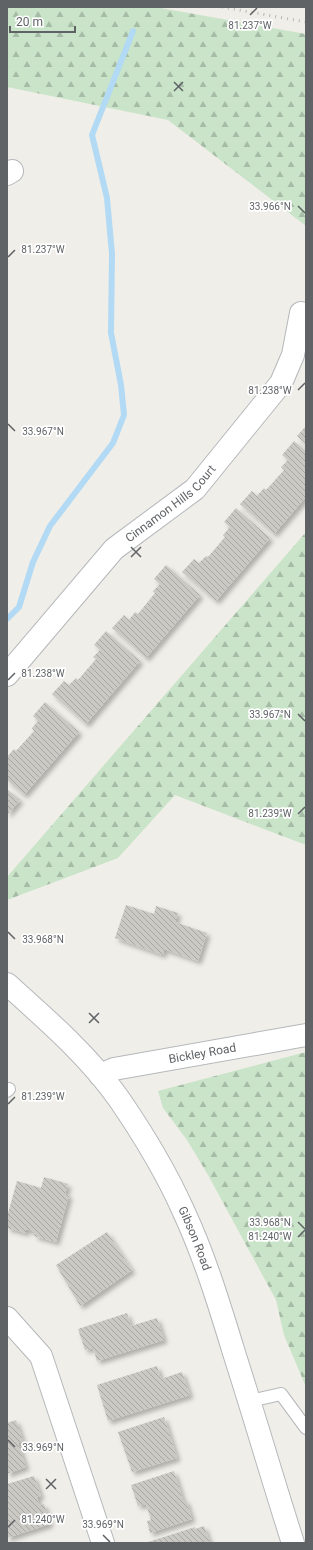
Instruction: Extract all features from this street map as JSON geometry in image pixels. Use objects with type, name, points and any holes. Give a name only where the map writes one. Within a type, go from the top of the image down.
[{"type":"street","name":"Cinnamon Hills Court","points":[[7,676],[114,549],[195,489],[280,383],[293,355],[301,313]]},
{"type":"street","name":"Gibson Road","points":[[7,984],[40,1014],[100,1075],[119,1099],[183,1210],[198,1245],[250,1401],[293,1543]]},
{"type":"street","name":"Bickley Road","points":[[100,1075],[114,1069],[306,1035]]},
{"type":"street","points":[[7,1318],[41,1356],[104,1543]]},
{"type":"lane","points":[[250,1401],[281,1394],[306,1428]]},
{"type":"green space","points":[[7,7],[155,7],[306,34],[306,226],[168,120],[7,87]]},
{"type":"green space","points":[[306,532],[306,845],[175,795],[118,858],[7,900],[7,877]]},
{"type":"green space","points":[[306,1052],[306,1387],[284,1335],[276,1300],[208,1175],[187,1140],[163,1108],[158,1091]]},
{"type":"building","points":[[306,426],[306,444],[297,436]]},
{"type":"building","points":[[294,441],[306,451],[306,497],[274,534],[240,504],[252,491],[257,496],[264,488],[266,490],[284,470],[281,467],[288,460],[282,455]]},
{"type":"building","points":[[236,508],[270,538],[216,601],[182,572],[194,559],[199,563],[206,556],[208,557],[225,537],[223,535],[230,527],[224,522]]},
{"type":"building","points":[[166,565],[200,595],[146,658],[112,628],[124,615],[129,620],[135,612],[138,614],[155,593],[153,591],[160,584],[154,579]]},
{"type":"building","points":[[106,631],[140,661],[86,724],[52,694],[64,681],[69,685],[76,678],[78,680],[96,659],[93,657],[100,650],[94,645]]},
{"type":"building","points":[[45,702],[79,732],[24,795],[7,780],[7,757],[14,749],[16,751],[34,731],[32,728],[38,721],[33,716]]},
{"type":"building","points":[[7,789],[20,800],[7,815]]},
{"type":"building","points":[[126,905],[154,914],[156,906],[178,913],[175,922],[207,933],[198,961],[164,949],[163,955],[115,938]]},
{"type":"building","points":[[44,1177],[68,1184],[65,1194],[69,1195],[56,1242],[34,1236],[35,1232],[26,1229],[26,1233],[7,1228],[7,1217],[17,1181],[41,1188]]},
{"type":"building","points":[[107,1232],[132,1270],[80,1306],[56,1265]]},
{"type":"building","points":[[127,1313],[131,1326],[157,1318],[164,1340],[97,1361],[93,1348],[85,1350],[78,1329]]},
{"type":"building","points":[[157,1366],[161,1379],[182,1372],[190,1395],[108,1421],[97,1385]]},
{"type":"building","points":[[164,1417],[177,1458],[132,1472],[118,1432]]},
{"type":"building","points":[[16,1420],[23,1441],[18,1443],[26,1467],[7,1474],[7,1423]]},
{"type":"building","points":[[174,1471],[183,1500],[186,1500],[192,1519],[150,1533],[147,1521],[151,1520],[146,1504],[138,1506],[131,1485]]},
{"type":"building","points":[[34,1476],[41,1496],[37,1497],[39,1505],[44,1504],[50,1524],[7,1538],[7,1484]]},
{"type":"building","points":[[204,1526],[210,1543],[145,1543],[195,1527],[195,1529]]},
{"type":"waterway","points":[[7,619],[19,607],[33,562],[50,526],[113,443],[124,415],[121,385],[111,333],[112,254],[107,198],[92,135],[133,31]]},
{"type":"railway","points":[[222,7],[306,22]]}]
